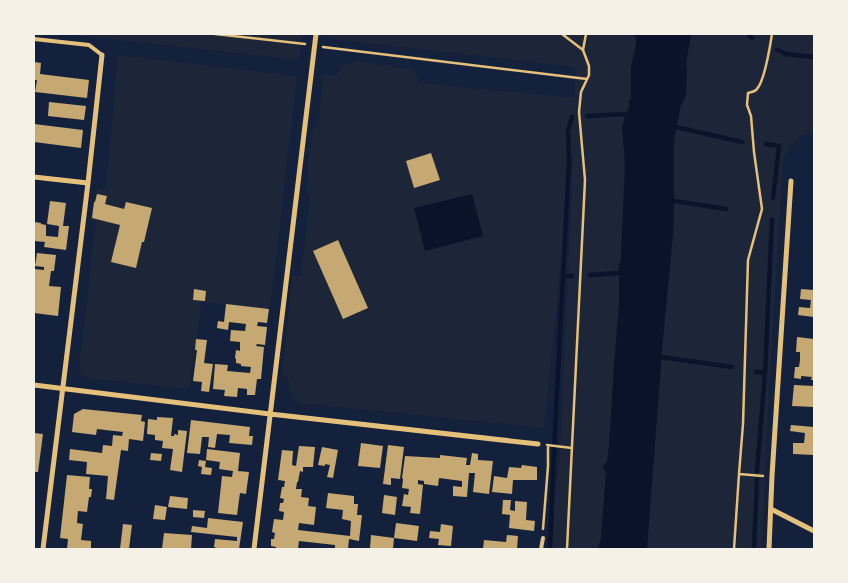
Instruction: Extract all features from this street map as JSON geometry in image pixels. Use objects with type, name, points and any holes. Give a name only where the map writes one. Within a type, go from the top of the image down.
[{"type":"street","points":[[254,549],[316,34]]},
{"type":"street","points":[[43,549],[102,55]]},
{"type":"street","points":[[34,177],[88,183]]},
{"type":"street","points":[[769,549],[791,181]]},
{"type":"street","points":[[34,385],[538,444]]},
{"type":"street","points":[[771,509],[814,531]]},
{"type":"lane","points":[[34,39],[89,45],[102,55]]},
{"type":"lane","points":[[542,549],[543,538]]},
{"type":"path","points":[[215,34],[298,43]]},
{"type":"path","points":[[562,34],[583,50]]},
{"type":"path","points":[[567,549],[585,180],[579,112],[581,92],[589,75],[589,66],[583,50],[586,34]]},
{"type":"path","points":[[734,549],[743,424],[748,260],[762,209],[751,116],[747,106],[748,93],[757,89],[767,64],[772,34]]},
{"type":"path","points":[[341,49],[587,79]]},
{"type":"path","points":[[543,538],[548,446],[572,448]]},
{"type":"path","points":[[739,474],[757,475]]},
{"type":"shaded area","points":[[64,34],[302,34],[299,60]]},
{"type":"shaded area","points":[[324,34],[634,34],[636,37],[631,68],[631,99],[622,127],[625,163],[621,259],[619,266],[619,305],[609,447],[607,461],[603,467],[606,472],[601,539],[598,549],[548,549],[560,455],[574,139],[544,428],[298,403],[289,388],[290,380],[282,376],[292,277],[301,275],[310,196],[307,192],[308,160],[314,126],[318,127],[323,74],[337,76],[343,65],[358,61],[414,70],[419,83],[575,98],[575,67],[323,38]]},
{"type":"shaded area","points":[[634,34],[691,34],[686,64],[686,95],[681,105],[674,141],[674,222],[647,549],[598,549],[601,539],[606,472],[603,467],[607,461],[609,447],[619,305],[619,266],[621,259],[625,163],[622,127],[631,99],[631,68],[636,44]]},
{"type":"shaded area","points":[[691,34],[814,34],[814,134],[803,135],[794,141],[783,160],[767,426],[762,549],[647,549],[674,222],[674,141],[681,105],[686,95],[686,64]]},
{"type":"shaded area","points":[[118,55],[297,76],[270,309],[202,302],[189,389],[86,378],[79,370],[96,221],[90,220],[98,188],[106,189]]},
{"type":"shaded area","points":[[472,194],[483,236],[425,251],[414,208]]},
{"type":"building","points":[[34,62],[41,63],[40,74],[89,80],[87,98],[35,92],[37,80],[34,80]]},
{"type":"building","points":[[49,102],[86,106],[84,120],[48,116]]},
{"type":"building","points":[[34,124],[83,130],[81,148],[34,142]]},
{"type":"building","points":[[431,153],[440,180],[414,188],[406,161]]},
{"type":"building","points":[[97,194],[107,196],[105,204],[124,209],[126,202],[152,208],[136,268],[111,262],[120,225],[92,218]]},
{"type":"building","points":[[50,201],[66,203],[63,226],[69,226],[66,250],[44,247],[45,242],[34,241],[34,222],[46,225],[46,236],[58,237],[59,226],[47,224]]},
{"type":"building","points":[[338,240],[368,308],[343,319],[313,251]]},
{"type":"building","points":[[37,253],[56,255],[54,271],[51,271],[49,286],[61,287],[58,316],[34,313],[34,269],[44,270],[44,267],[35,266]]},
{"type":"building","points":[[194,289],[206,291],[205,301],[193,300]]},
{"type":"building","points":[[801,289],[814,290],[814,317],[798,315],[799,307],[810,308],[811,300],[800,299]]},
{"type":"building","points":[[226,304],[269,309],[267,323],[258,322],[257,326],[267,327],[265,345],[257,344],[256,346],[264,347],[261,379],[257,379],[255,395],[247,395],[247,389],[238,388],[237,397],[224,396],[225,390],[213,389],[215,364],[228,365],[227,371],[250,373],[251,367],[241,366],[241,364],[236,363],[236,350],[240,351],[240,342],[230,341],[231,330],[245,331],[246,324],[229,322],[228,330],[217,328],[218,321],[224,322]]},
{"type":"building","points":[[797,337],[814,339],[814,380],[811,380],[812,377],[801,376],[801,379],[794,378],[795,367],[799,367],[800,360],[800,352],[796,352]]},
{"type":"building","points":[[196,339],[207,340],[204,363],[213,364],[209,392],[201,391],[202,382],[193,381],[197,350],[195,350]]},
{"type":"building","points":[[794,385],[814,386],[814,407],[792,406]]},
{"type":"building","points":[[83,409],[142,415],[141,421],[145,422],[143,441],[129,439],[128,451],[121,450],[114,500],[106,499],[108,476],[86,474],[87,462],[69,460],[70,449],[102,453],[103,445],[112,446],[113,435],[122,436],[123,432],[97,429],[96,435],[72,432],[74,414]]},
{"type":"building","points":[[157,417],[173,418],[171,436],[174,436],[174,434],[178,435],[178,430],[187,431],[182,472],[170,470],[173,449],[162,448],[163,441],[155,440],[155,435],[147,434],[148,419],[157,420]]},
{"type":"building","points":[[191,420],[250,427],[249,436],[253,436],[252,445],[229,443],[230,435],[217,434],[215,448],[208,447],[209,437],[202,437],[200,454],[187,453]]},
{"type":"building","points":[[791,425],[814,427],[814,455],[793,454],[793,443],[804,443],[805,433],[790,431]]},
{"type":"building","points":[[34,433],[43,434],[38,472],[34,472]]},
{"type":"building","points":[[361,443],[383,446],[380,468],[358,466]]},
{"type":"building","points":[[388,445],[404,447],[400,479],[391,478],[391,485],[383,484]]},
{"type":"building","points":[[299,446],[315,447],[313,467],[303,467],[303,472],[300,471],[296,489],[302,489],[301,497],[309,498],[308,506],[316,507],[314,525],[299,523],[298,530],[350,536],[351,521],[342,519],[343,510],[326,508],[328,493],[354,496],[354,504],[358,504],[357,515],[362,515],[359,541],[349,539],[348,549],[335,549],[335,545],[299,541],[298,549],[276,549],[276,547],[271,546],[271,539],[274,539],[275,533],[272,532],[274,519],[283,520],[284,512],[279,511],[280,503],[283,503],[284,499],[280,498],[285,481],[278,480],[282,450],[293,451],[292,465],[296,466]]},
{"type":"building","points":[[322,447],[338,450],[333,478],[327,477],[330,465],[318,465]]},
{"type":"building","points":[[207,449],[240,453],[238,471],[249,472],[246,494],[240,493],[237,515],[218,513],[222,476],[232,477],[233,471],[219,469],[220,462],[206,460]]},
{"type":"building","points":[[151,453],[162,454],[161,461],[150,460]]},
{"type":"building","points":[[472,453],[478,454],[478,460],[493,461],[489,494],[473,492],[475,473],[469,473],[467,497],[453,496],[453,486],[462,487],[462,481],[439,478],[438,486],[424,484],[424,481],[418,480],[418,484],[423,485],[420,514],[410,513],[411,507],[402,506],[404,494],[408,495],[409,489],[402,488],[405,456],[440,458],[440,455],[467,458],[466,465],[470,465]]},
{"type":"building","points":[[199,460],[206,461],[205,467],[212,468],[211,475],[201,474],[202,467],[198,466]]},
{"type":"building","points":[[522,465],[537,467],[537,480],[513,480],[512,494],[492,492],[494,476],[507,478],[509,467],[521,468]]},
{"type":"building","points":[[67,475],[90,477],[89,489],[92,489],[87,512],[78,511],[77,523],[83,524],[81,540],[91,541],[91,549],[67,549],[68,539],[60,538]]},
{"type":"building","points":[[384,495],[397,497],[395,515],[382,513]]},
{"type":"building","points":[[170,496],[188,498],[187,509],[168,507]]},
{"type":"building","points":[[503,500],[511,500],[510,510],[515,511],[515,501],[527,502],[526,520],[535,521],[534,531],[509,528],[510,515],[502,514]]},
{"type":"building","points":[[155,505],[167,507],[165,520],[153,519]]},
{"type":"building","points":[[193,510],[205,511],[204,518],[193,517]]},
{"type":"building","points":[[208,518],[243,522],[239,549],[217,549],[214,547],[215,539],[237,541],[237,537],[191,532],[192,526],[207,528]]},
{"type":"building","points":[[396,523],[419,526],[417,541],[394,538]]},
{"type":"building","points":[[123,524],[132,525],[129,549],[120,549]]},
{"type":"building","points":[[441,524],[453,526],[451,546],[438,545],[439,539],[429,538],[430,531],[440,532]]},
{"type":"building","points":[[164,533],[192,535],[191,549],[162,549]]},
{"type":"building","points":[[371,535],[394,538],[393,549],[370,548]]},
{"type":"building","points":[[507,535],[518,536],[517,549],[483,549],[484,540],[506,542]]},
{"type":"waterway","points":[[748,34],[752,38]]},
{"type":"waterway","points":[[777,50],[786,54],[814,57]]},
{"type":"waterway","points":[[587,116],[627,114]]},
{"type":"waterway","points":[[563,276],[569,162],[568,131],[572,117]]},
{"type":"waterway","points":[[676,127],[742,142]]},
{"type":"waterway","points":[[766,144],[779,146],[773,198]]},
{"type":"waterway","points":[[674,201],[726,209]]},
{"type":"waterway","points":[[757,471],[765,373],[772,220]]},
{"type":"waterway","points":[[590,275],[619,273]]},
{"type":"waterway","points":[[550,549],[563,276],[572,276]]},
{"type":"waterway","points":[[661,357],[732,367]]},
{"type":"waterway","points":[[756,372],[765,373]]},
{"type":"waterway","points":[[754,549],[757,480]]}]
